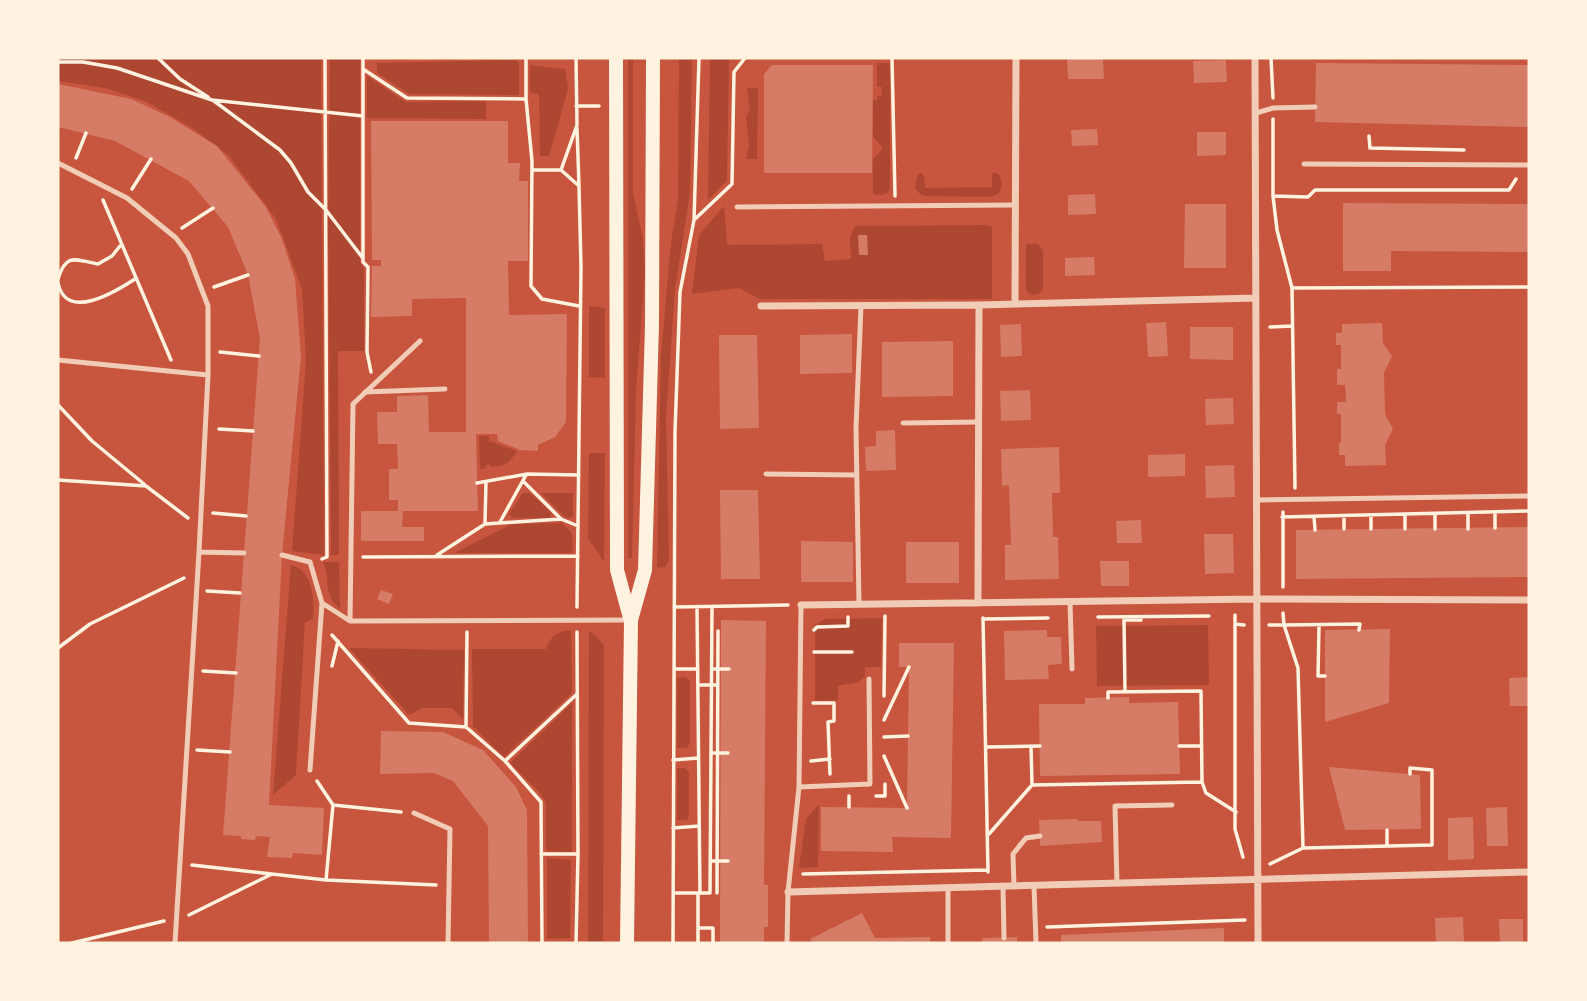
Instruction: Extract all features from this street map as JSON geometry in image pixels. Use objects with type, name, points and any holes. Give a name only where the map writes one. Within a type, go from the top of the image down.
[{"type":"main road","points":[[617,58],[618,570],[631,620]]},
{"type":"main road","points":[[626,943],[631,620],[645,570],[652,325],[653,58]]},
{"type":"street","points":[[1015,304],[1016,58]]},
{"type":"street","points":[[1255,58],[1256,625],[1262,880],[1258,943]]},
{"type":"street","points":[[761,306],[979,305],[1256,298]]},
{"type":"street","points":[[978,603],[979,305]]},
{"type":"street","points":[[801,605],[1256,599],[1529,600]]},
{"type":"street","points":[[788,892],[1529,872]]},
{"type":"lane","points":[[1255,113],[1273,108],[1315,107]]},
{"type":"lane","points":[[58,163],[127,198],[176,238],[188,254],[208,306],[208,375],[199,552],[175,943]]},
{"type":"lane","points":[[1304,164],[1529,165]]},
{"type":"lane","points":[[737,207],[1015,205]]},
{"type":"lane","points":[[859,604],[856,428],[861,306]]},
{"type":"lane","points":[[350,621],[353,404],[420,341]]},
{"type":"lane","points":[[58,360],[208,375]]},
{"type":"lane","points":[[365,392],[445,388]]},
{"type":"lane","points":[[903,424],[979,422]]},
{"type":"lane","points":[[766,474],[857,475]]},
{"type":"lane","points":[[1256,500],[1529,496]]},
{"type":"lane","points":[[199,552],[244,553]]},
{"type":"lane","points":[[282,555],[310,562],[322,603],[310,770]]},
{"type":"lane","points":[[1070,601],[1072,669]]},
{"type":"lane","points":[[322,603],[350,621],[631,620]]},
{"type":"lane","points":[[787,943],[788,892],[799,787],[801,605]]},
{"type":"lane","points":[[799,787],[870,784],[869,679]]},
{"type":"lane","points":[[1117,884],[1115,806],[1172,805]]},
{"type":"lane","points":[[414,813],[450,829],[448,943]]},
{"type":"lane","points":[[1014,887],[1013,855],[1026,838],[1040,836]]},
{"type":"lane","points":[[1034,886],[1036,943]]},
{"type":"lane","points":[[1003,887],[1004,938]]},
{"type":"lane","points":[[948,888],[948,943]]},
{"type":"path","points":[[158,58],[180,79],[280,150],[308,192],[326,210],[363,258],[368,267],[368,352],[373,384]]},
{"type":"path","points":[[325,58],[327,557]]},
{"type":"path","points":[[363,58],[363,258]]},
{"type":"path","points":[[526,58],[526,99],[532,170],[531,286],[542,299],[579,306]]},
{"type":"path","points":[[576,58],[581,267],[576,943]]},
{"type":"path","points":[[673,943],[674,607],[680,292],[694,220],[699,58]]},
{"type":"path","points":[[694,220],[732,184],[734,72],[745,58]]},
{"type":"path","points":[[1271,58],[1273,196],[1277,230],[1292,288],[1294,501],[1282,513],[1283,599],[1284,625],[1298,668],[1303,848]]},
{"type":"path","points":[[58,62],[83,62],[117,68],[212,100],[278,106],[324,114],[348,113],[363,116]]},
{"type":"path","points":[[363,69],[407,98],[526,99]]},
{"type":"path","points":[[576,106],[617,105]]},
{"type":"path","points":[[561,170],[577,125]]},
{"type":"path","points":[[76,160],[86,132]]},
{"type":"path","points":[[1369,136],[1370,148],[1476,150]]},
{"type":"path","points":[[131,191],[151,159]]},
{"type":"path","points":[[532,170],[561,170],[579,186]]},
{"type":"path","points":[[1273,196],[1308,197],[1315,190],[1509,190],[1519,173]]},
{"type":"path","points":[[103,185],[103,204],[170,355],[173,373]]},
{"type":"path","points":[[181,229],[213,208]]},
{"type":"path","points":[[120,245],[112,256],[98,264],[76,258],[67,261],[61,268],[58,281],[66,298],[85,303],[135,279]]},
{"type":"path","points":[[212,288],[248,275]]},
{"type":"path","points":[[1292,288],[1529,287]]},
{"type":"path","points":[[220,352],[259,356]]},
{"type":"path","points":[[58,405],[92,441],[189,519]]},
{"type":"path","points":[[217,429],[253,431]]},
{"type":"path","points":[[477,483],[527,474],[579,475]]},
{"type":"path","points":[[500,522],[527,474]]},
{"type":"path","points":[[58,480],[146,486]]},
{"type":"path","points":[[485,524],[486,482]]},
{"type":"path","points":[[524,482],[561,519],[579,526]]},
{"type":"path","points":[[1495,512],[1495,528]]},
{"type":"path","points":[[1282,517],[1529,512]]},
{"type":"path","points":[[211,513],[246,516]]},
{"type":"path","points":[[1468,513],[1468,529]]},
{"type":"path","points":[[1405,514],[1405,529]]},
{"type":"path","points":[[1434,514],[1434,529]]},
{"type":"path","points":[[1371,515],[1371,529]]},
{"type":"path","points":[[1314,516],[1315,530]]},
{"type":"path","points":[[1344,516],[1344,529]]},
{"type":"path","points":[[436,556],[485,524],[561,519]]},
{"type":"path","points":[[310,562],[327,557],[578,556]]},
{"type":"path","points":[[58,648],[90,624],[198,570]]},
{"type":"path","points":[[206,591],[240,593]]},
{"type":"path","points":[[978,603],[984,619],[988,887]]},
{"type":"path","points":[[812,634],[817,627],[850,626],[848,604]]},
{"type":"path","points":[[674,607],[801,605]]},
{"type":"path","points":[[697,607],[698,943]]},
{"type":"path","points":[[710,892],[712,607]]},
{"type":"path","points":[[1222,615],[1236,615],[1236,829],[1247,881]]},
{"type":"path","points":[[984,619],[1209,616]]},
{"type":"path","points":[[1125,692],[1124,620],[1141,620],[1140,617]]},
{"type":"path","points":[[1236,624],[1360,624],[1359,630]]},
{"type":"path","points":[[1319,625],[1318,676],[1325,676]]},
{"type":"path","points":[[674,893],[718,892],[718,631]]},
{"type":"path","points":[[812,643],[812,652],[852,652]]},
{"type":"path","points":[[345,650],[410,723],[466,727],[505,761],[541,802],[542,943]]},
{"type":"path","points":[[466,727],[468,651]]},
{"type":"path","points":[[884,720],[909,667]]},
{"type":"path","points":[[674,669],[698,669]]},
{"type":"path","points":[[712,669],[729,669]]},
{"type":"path","points":[[200,671],[236,673]]},
{"type":"path","points":[[712,676],[718,676]]},
{"type":"path","points":[[698,685],[718,685]]},
{"type":"path","points":[[1108,698],[1108,692],[1201,691],[1202,782],[1206,793],[1236,811]]},
{"type":"path","points":[[505,761],[577,694]]},
{"type":"path","points":[[812,703],[834,703],[834,721],[828,722],[831,785]]},
{"type":"path","points":[[884,737],[908,736]]},
{"type":"path","points":[[988,836],[1032,785],[1031,746]]},
{"type":"path","points":[[986,747],[1040,746]]},
{"type":"path","points":[[1179,746],[1201,746]]},
{"type":"path","points":[[195,750],[230,752]]},
{"type":"path","points":[[711,753],[728,753]]},
{"type":"path","points":[[884,756],[907,808]]},
{"type":"path","points":[[673,760],[698,758]]},
{"type":"path","points":[[1262,880],[1266,866],[1303,848],[1432,845],[1432,770],[1410,768],[1410,774]]},
{"type":"path","points":[[310,770],[333,806],[326,880]]},
{"type":"path","points":[[1032,785],[1202,782]]},
{"type":"path","points":[[849,796],[849,807]]},
{"type":"path","points":[[333,806],[392,811]]},
{"type":"path","points":[[674,828],[699,826]]},
{"type":"path","points":[[1387,830],[1387,846]]},
{"type":"path","points":[[541,854],[578,854]]},
{"type":"path","points":[[711,861],[728,861]]},
{"type":"path","points":[[180,864],[326,880],[450,886]]},
{"type":"path","points":[[790,874],[988,870]]},
{"type":"path","points":[[1035,927],[1258,920]]},
{"type":"path","points":[[1171,923],[1172,930]]},
{"type":"path","points":[[698,929],[713,928],[713,943]]},
{"type":"shaded area","points":[[58,58],[321,58],[324,555],[292,551],[306,361],[302,289],[276,219],[229,156],[191,127],[147,102],[105,88],[58,81]]},
{"type":"shaded area","points":[[330,58],[360,58],[360,262],[364,268],[364,351],[338,351],[339,555],[331,555],[328,222]]},
{"type":"shaded area","points":[[628,58],[633,58],[633,193],[643,240],[645,273],[636,390],[632,558],[628,558]]},
{"type":"shaded area","points":[[679,58],[692,58],[690,193],[675,289],[666,417],[669,560],[665,567],[657,568],[661,355],[671,242],[678,200]]},
{"type":"shaded area","points":[[710,58],[729,58],[727,180],[708,200]]},
{"type":"shaded area","points":[[519,62],[519,95],[409,94],[377,73],[377,63]]},
{"type":"shaded area","points":[[877,63],[890,63],[890,189],[882,195],[873,194],[873,159],[883,148],[873,137],[873,100],[882,95],[882,87],[877,87]]},
{"type":"shaded area","points":[[530,65],[565,69],[568,89],[549,156],[540,156],[539,94],[530,93]]},
{"type":"shaded area","points":[[367,76],[406,102],[486,101],[486,119],[367,118]]},
{"type":"shaded area","points":[[747,88],[758,88],[757,159],[746,159],[749,145],[746,116],[750,109]]},
{"type":"shaded area","points":[[992,173],[1000,176],[1002,186],[998,194],[991,197],[925,196],[915,188],[918,174],[924,176],[925,188],[992,187]]},
{"type":"shaded area","points":[[724,206],[727,245],[822,244],[825,261],[851,259],[850,237],[855,226],[988,225],[992,227],[992,299],[760,299],[739,288],[692,294],[699,235]]},
{"type":"shaded area","points":[[1026,244],[1038,244],[1043,251],[1043,290],[1038,294],[1031,295],[1026,290]]},
{"type":"shaded area","points":[[589,306],[605,308],[605,378],[589,377]]},
{"type":"shaded area","points":[[479,436],[489,436],[489,441],[517,451],[506,464],[489,466],[489,463],[484,469],[480,469]]},
{"type":"shaded area","points":[[589,453],[605,453],[604,562],[588,538]]},
{"type":"shaded area","points":[[523,493],[530,493],[552,513],[549,518],[513,518],[509,514]]},
{"type":"shaded area","points":[[541,493],[573,493],[573,517],[566,518]]},
{"type":"shaded area","points":[[562,523],[572,533],[573,553],[454,553],[512,524]]},
{"type":"shaded area","points":[[323,562],[339,562],[340,609],[329,592]]},
{"type":"shaded area","points":[[291,565],[304,573],[311,587],[313,619],[305,622],[296,775],[273,795]]},
{"type":"shaded area","points":[[882,618],[881,667],[865,667],[865,676],[859,682],[838,686],[838,700],[815,701],[815,625],[825,619]]},
{"type":"shaded area","points":[[1208,625],[1209,685],[1097,686],[1096,626]]},
{"type":"shaded area","points":[[571,630],[572,693],[504,757],[473,727],[472,649],[546,649],[555,635]]},
{"type":"shaded area","points":[[589,632],[604,645],[603,943],[588,943]]},
{"type":"shaded area","points":[[349,648],[464,650],[463,719],[452,708],[423,708],[409,715]]},
{"type":"shaded area","points":[[685,677],[690,681],[690,744],[686,748],[677,748],[677,678]]},
{"type":"shaded area","points":[[572,703],[572,852],[546,851],[546,803],[541,794],[510,763]]},
{"type":"shaded area","points":[[677,768],[689,771],[689,817],[686,820],[677,820]]},
{"type":"shaded area","points":[[819,804],[818,867],[799,868],[806,819]]},
{"type":"shaded area","points":[[547,858],[571,860],[570,938],[547,939]]},
{"type":"building","points":[[1067,58],[1103,58],[1104,79],[1068,79]]},
{"type":"building","points":[[1226,60],[1227,82],[1194,83],[1193,61]]},
{"type":"building","points":[[1316,63],[1529,65],[1529,127],[1315,122]]},
{"type":"building","points":[[772,65],[873,65],[872,173],[764,173],[764,74]]},
{"type":"building","points":[[58,84],[131,99],[168,116],[217,146],[266,207],[282,239],[295,279],[301,356],[282,555],[269,805],[324,808],[322,855],[293,853],[292,858],[267,857],[270,837],[256,836],[255,840],[223,835],[260,338],[248,275],[228,227],[189,181],[115,141],[58,127]]},
{"type":"building","points":[[371,121],[508,121],[508,163],[520,163],[519,181],[528,181],[528,261],[508,261],[509,315],[567,314],[566,422],[555,437],[538,445],[538,451],[520,450],[498,441],[497,434],[476,434],[478,511],[403,511],[402,527],[424,527],[424,541],[361,541],[361,511],[398,511],[398,500],[389,500],[389,469],[398,469],[397,444],[378,444],[377,412],[397,412],[397,396],[428,395],[429,432],[466,432],[466,298],[412,299],[412,316],[371,317],[372,266],[381,266],[381,260],[372,260]]},
{"type":"building","points":[[1097,129],[1098,145],[1072,146],[1071,130]]},
{"type":"building","points":[[1197,132],[1226,132],[1226,155],[1197,156]]},
{"type":"building","points":[[1095,194],[1096,214],[1068,215],[1068,195]]},
{"type":"building","points":[[1343,203],[1529,204],[1529,252],[1391,251],[1391,271],[1343,271]]},
{"type":"building","points":[[1185,204],[1226,204],[1226,268],[1184,268]]},
{"type":"building","points":[[858,235],[867,235],[868,255],[859,255]]},
{"type":"building","points":[[1094,257],[1095,275],[1065,276],[1065,258]]},
{"type":"building","points":[[1166,322],[1168,356],[1148,357],[1146,323]]},
{"type":"building","points":[[1382,323],[1383,343],[1392,356],[1384,373],[1385,414],[1393,429],[1385,445],[1386,465],[1345,466],[1345,455],[1339,455],[1341,414],[1337,414],[1337,402],[1346,402],[1345,385],[1337,385],[1337,369],[1341,369],[1341,345],[1336,345],[1336,333],[1342,333],[1342,324]]},
{"type":"building","points":[[1021,324],[1022,356],[1001,357],[1000,325]]},
{"type":"building","points":[[1190,327],[1233,327],[1233,360],[1190,359]]},
{"type":"building","points":[[852,334],[852,373],[800,374],[800,335]]},
{"type":"building","points":[[719,335],[757,335],[759,428],[720,429]]},
{"type":"building","points":[[953,341],[953,396],[882,397],[882,342]]},
{"type":"building","points":[[1030,390],[1031,420],[1001,421],[1000,391]]},
{"type":"building","points":[[1233,398],[1234,424],[1206,425],[1205,399]]},
{"type":"building","points":[[895,430],[896,470],[866,471],[865,447],[876,446],[876,431]]},
{"type":"building","points":[[1059,447],[1060,493],[1052,493],[1053,537],[1058,537],[1059,579],[1005,580],[1005,545],[1011,545],[1009,485],[1002,486],[1001,449]]},
{"type":"building","points":[[1185,454],[1185,476],[1148,477],[1148,455]]},
{"type":"building","points":[[1234,465],[1235,497],[1206,498],[1205,466]]},
{"type":"building","points":[[720,490],[758,490],[760,579],[721,579]]},
{"type":"building","points":[[1141,520],[1142,543],[1117,543],[1116,521]]},
{"type":"building","points":[[1529,527],[1529,577],[1296,579],[1296,530]]},
{"type":"building","points":[[1204,534],[1233,534],[1234,573],[1205,574]]},
{"type":"building","points":[[801,541],[853,542],[853,582],[801,582]]},
{"type":"building","points":[[906,542],[959,542],[959,583],[906,583]]},
{"type":"building","points":[[1100,561],[1129,561],[1129,586],[1101,586]]},
{"type":"building","points":[[381,590],[393,594],[389,604],[377,599]]},
{"type":"building","points":[[721,620],[766,621],[764,885],[768,885],[768,927],[764,927],[764,943],[720,943]]},
{"type":"building","points":[[1390,629],[1389,703],[1325,722],[1325,630]]},
{"type":"building","points":[[1047,630],[1047,637],[1061,637],[1062,664],[1048,665],[1049,679],[1005,680],[1004,631]]},
{"type":"building","points":[[899,643],[954,643],[951,838],[892,837],[893,852],[821,851],[821,807],[907,808],[909,667],[899,667]]},
{"type":"building","points":[[1529,677],[1529,706],[1510,706],[1509,678]]},
{"type":"building","points":[[1129,697],[1129,703],[1178,702],[1180,774],[1040,776],[1039,704],[1085,704],[1085,698]]},
{"type":"building","points":[[381,731],[443,732],[483,750],[516,787],[527,810],[528,943],[489,943],[488,826],[453,781],[434,773],[380,774]]},
{"type":"building","points":[[1329,767],[1420,775],[1421,829],[1345,830]]},
{"type":"building","points":[[1507,807],[1508,846],[1487,846],[1486,808]]},
{"type":"building","points":[[1473,817],[1474,859],[1448,860],[1448,818]]},
{"type":"building","points":[[1039,820],[1101,821],[1102,842],[1040,846]]},
{"type":"building","points":[[862,913],[875,938],[930,937],[930,943],[813,943],[810,939]]},
{"type":"building","points":[[1463,917],[1464,943],[1436,943],[1435,918]]},
{"type":"building","points":[[1499,919],[1523,919],[1523,943],[1500,943]]},
{"type":"building","points":[[1224,928],[1224,943],[1061,943],[1061,935]]},
{"type":"building","points":[[1017,937],[1017,943],[982,943],[982,938]]}]
